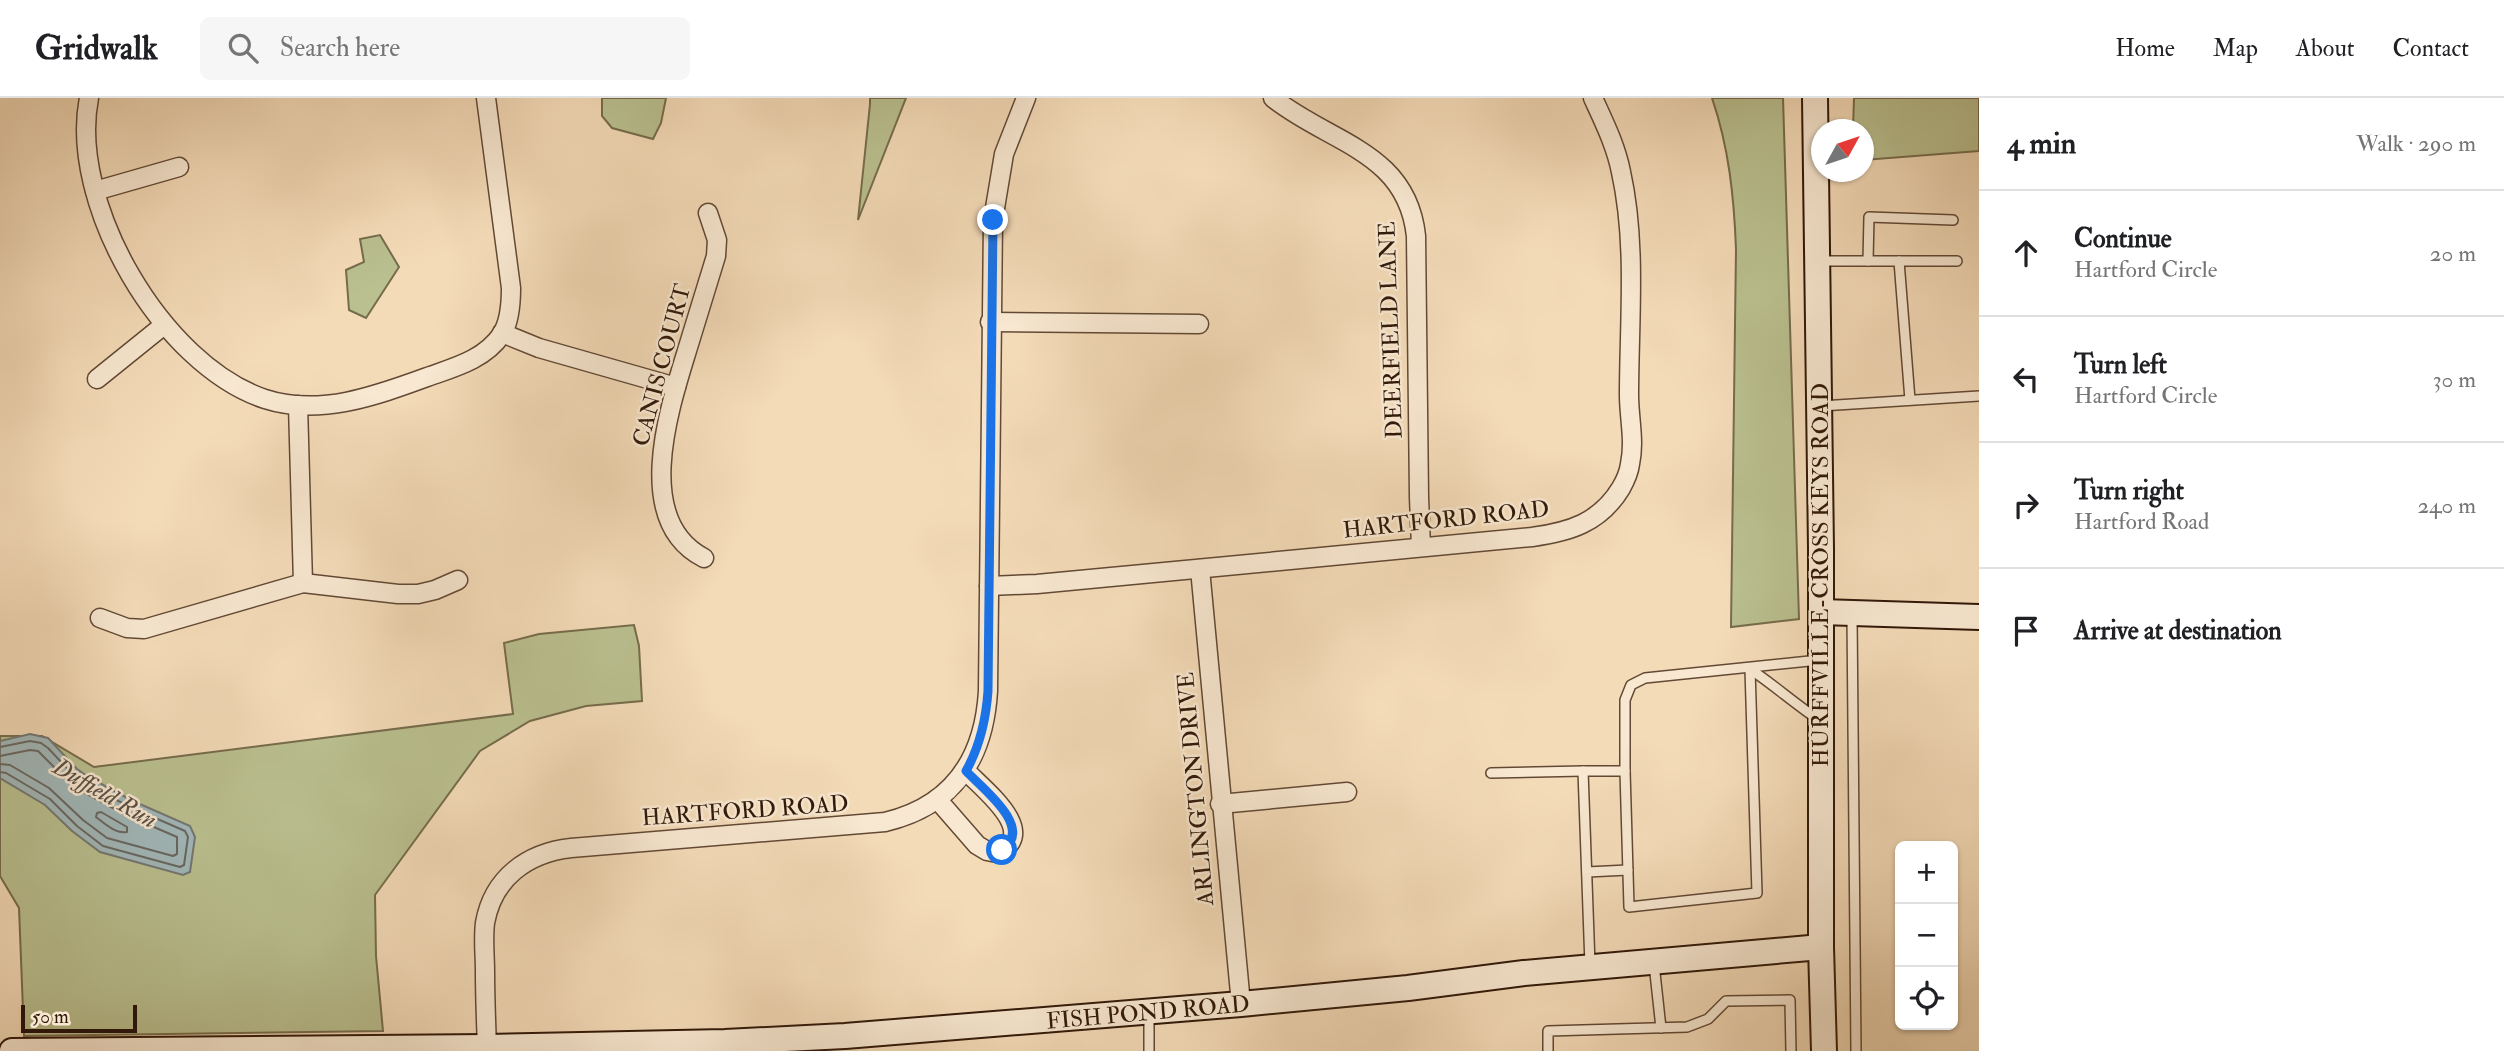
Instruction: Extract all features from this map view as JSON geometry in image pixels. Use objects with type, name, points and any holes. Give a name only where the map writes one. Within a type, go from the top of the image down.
[{"type":"street","points":[[89,98],[87,128],[95,191],[128,269],[150,307],[194,356],[231,383],[263,398],[298,405],[342,402],[396,389],[465,363],[484,351],[502,333],[511,304],[511,288],[486,98]]},
{"type":"street","name":"HARTFORD ROAD","points":[[486,1047],[484,940],[488,909],[508,876],[528,859],[541,853],[571,848],[877,823],[911,814],[937,799],[966,771],[979,743],[987,710],[990,322],[995,199],[1004,155],[1027,98]]},
{"type":"street","name":"DEERFIELD LANE","points":[[1273,98],[1374,159],[1396,181],[1410,205],[1416,236],[1421,547]]},
{"type":"street","name":"HARTFORD ROAD","points":[[989,586],[1199,569],[1566,532],[1593,519],[1604,510],[1627,477],[1632,450],[1629,400],[1629,217],[1614,144],[1593,98]]},
{"type":"street","name":"HURFFVILLE-CROSS KEYS ROAD","points":[[1815,98],[1824,1051]]},
{"type":"street","points":[[95,191],[178,167]]},
{"type":"street","name":"CANIS COURT","points":[[704,558],[691,551],[671,523],[664,501],[661,460],[676,387],[716,256],[717,240],[708,213]]},
{"type":"street","points":[[990,322],[1199,324]]},
{"type":"street","points":[[97,379],[164,325]]},
{"type":"street","points":[[502,333],[539,348],[676,387]]},
{"type":"street","points":[[298,405],[303,583]]},
{"type":"street","name":"ARLINGTON DRIVE","points":[[1199,569],[1241,1004]]},
{"type":"street","points":[[100,618],[127,628],[144,629],[303,583],[418,594],[458,580]]},
{"type":"street","points":[[1821,612],[1979,617]]},
{"type":"street","points":[[937,799],[982,849],[997,853],[1007,847],[1014,831],[1010,820],[966,771]]},
{"type":"street","points":[[1220,804],[1347,792]]},
{"type":"street","name":"FISH POND ROAD","points":[[12,1051],[725,1046],[1241,1004],[1821,947]]},
{"type":"lane","points":[[1868,261],[1869,217],[1953,219]]},
{"type":"lane","points":[[1817,261],[1957,261]]},
{"type":"lane","points":[[1899,261],[1910,400]]},
{"type":"lane","points":[[1819,406],[1979,396]]},
{"type":"lane","points":[[1852,614],[1856,1051]]},
{"type":"lane","points":[[1751,668],[1757,893],[1629,907],[1625,700],[1631,685],[1645,678],[1821,660]]},
{"type":"lane","points":[[1751,668],[1789,700],[1821,721]]},
{"type":"lane","points":[[1583,771],[1591,968]]},
{"type":"lane","points":[[1491,773],[1625,771]]},
{"type":"lane","points":[[1587,872],[1628,870]]},
{"type":"lane","points":[[1654,962],[1661,1027]]},
{"type":"lane","points":[[1548,1051],[1548,1031],[1687,1027],[1709,1019],[1726,1001],[1790,1000],[1791,1051]]},
{"type":"lane","points":[[1149,1012],[1149,1051]]},
{"type":"green space","points":[[602,98],[666,98],[661,123],[653,139],[612,128],[602,116]]},
{"type":"green space","points":[[870,98],[906,98],[858,220],[870,104]]},
{"type":"green space","points":[[1712,98],[1783,98],[1799,619],[1731,627],[1736,249],[1730,173]]},
{"type":"green space","points":[[1854,98],[1979,98],[1979,151],[1874,159],[1874,119],[1853,119]]},
{"type":"green space","points":[[380,235],[399,267],[366,318],[349,310],[346,270],[364,262],[360,239]]},
{"type":"green space","points":[[634,625],[639,646],[642,701],[586,706],[530,721],[480,751],[375,895],[376,956],[383,1031],[24,1036],[19,908],[0,876],[0,736],[42,736],[94,767],[513,714],[504,643],[539,634]]},
{"type":"water","name":"Duffield Run","points":[[30,734],[48,738],[77,769],[90,778],[133,801],[190,826],[195,837],[190,872],[183,875],[100,852],[72,831],[45,805],[0,778],[0,741]]},
{"type":"route","points":[[993,220],[988,691],[984,727],[974,758],[966,771],[1003,809],[1010,820],[1013,837],[1002,850]]}]
